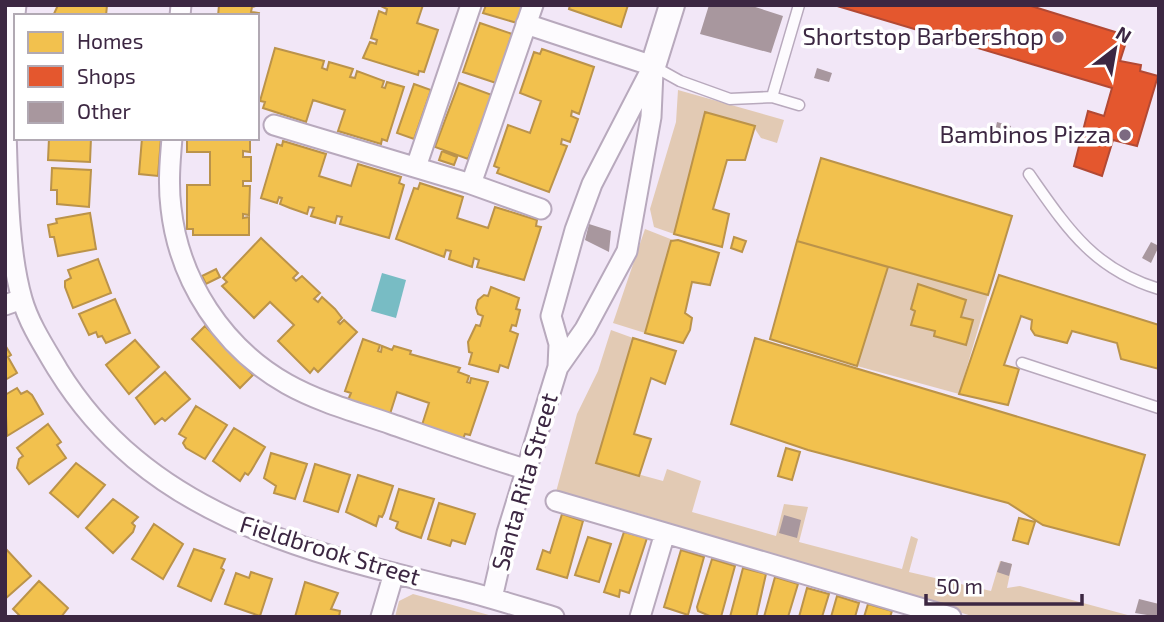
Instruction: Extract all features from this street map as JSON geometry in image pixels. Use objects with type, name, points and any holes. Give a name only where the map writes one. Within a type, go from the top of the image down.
[{"type":"street","points":[[416,167],[471,5]]},
{"type":"street","points":[[471,184],[533,5]]},
{"type":"street","name":"Santa Rita Street","points":[[492,598],[507,533],[558,367],[559,344],[551,316],[575,230],[592,184],[653,66],[672,5]]},
{"type":"street","name":"Fieldbrook Street","points":[[14,23],[5,104],[14,302],[83,406],[103,430],[145,469],[179,493],[268,537],[554,617]]},
{"type":"street","points":[[526,24],[653,66]]},
{"type":"street","name":"Santa Rita Street","points":[[558,367],[585,329],[627,251],[650,117],[653,66]]},
{"type":"street","points":[[274,125],[471,184],[541,209]]},
{"type":"street","points":[[172,140],[171,207],[181,255],[201,300],[230,339],[247,355],[276,377],[308,395],[528,470]]},
{"type":"street","points":[[556,501],[951,617]]},
{"type":"street","points":[[640,617],[664,533]]},
{"type":"street","points":[[381,617],[394,573]]},
{"type":"lane","points":[[772,97],[799,5]]},
{"type":"lane","points":[[653,66],[680,82],[730,99],[772,97],[799,106]]},
{"type":"lane","points":[[1029,174],[1068,230],[1096,259],[1139,283],[1159,289]]},
{"type":"lane","points":[[1023,363],[1159,408]]},
{"type":"shaded area","points":[[678,90],[784,120],[777,143],[761,138],[755,129],[705,112],[674,234],[654,227],[650,209],[676,122]]},
{"type":"shaded area","points":[[645,229],[673,240],[645,333],[613,323]]},
{"type":"shaded area","points":[[888,267],[988,295],[959,394],[857,366]]},
{"type":"shaded area","points":[[611,330],[633,338],[597,463],[663,481],[667,469],[701,481],[692,512],[776,536],[784,504],[808,507],[799,542],[902,569],[911,536],[918,539],[909,572],[991,591],[1000,561],[1012,564],[1007,588],[1020,586],[1135,617],[975,617],[640,514],[556,492],[577,414],[598,371]]},
{"type":"shaded area","points":[[413,594],[496,617],[395,617],[399,601]]},
{"type":"water","points":[[382,273],[406,280],[396,318],[371,311]]},
{"type":"building: Homes","points":[[58,5],[107,5],[106,14],[54,14]]},
{"type":"building: Homes","points":[[219,5],[259,5],[252,7],[251,12],[259,14],[218,14]]},
{"type":"building: Homes","points":[[379,5],[423,5],[417,23],[438,30],[424,72],[419,71],[418,75],[363,58],[370,42],[376,44],[377,40],[371,38],[379,11],[386,14],[387,9]]},
{"type":"building: Homes","points":[[486,5],[522,5],[517,23],[483,13]]},
{"type":"building: Homes","points":[[570,5],[628,5],[621,27],[569,9]]},
{"type":"building: Homes","points":[[480,23],[512,34],[496,83],[463,72]]},
{"type":"building: Homes","points":[[275,48],[324,61],[322,68],[327,70],[329,62],[353,69],[350,77],[355,78],[357,71],[384,81],[382,87],[385,88],[387,82],[404,87],[387,141],[382,139],[381,144],[338,131],[345,110],[313,100],[306,122],[263,108],[265,102],[260,101]]},
{"type":"building: Homes","points":[[542,49],[594,67],[579,114],[572,111],[571,116],[578,119],[570,142],[562,139],[561,144],[567,146],[549,192],[497,173],[499,168],[494,166],[508,125],[530,133],[541,101],[520,93],[534,52],[540,54]]},
{"type":"building: Homes","points":[[459,83],[492,95],[468,159],[435,147]]},
{"type":"building: Homes","points":[[414,84],[431,90],[414,139],[397,133]]},
{"type":"building: Homes","points":[[705,112],[755,126],[745,160],[727,160],[713,209],[729,214],[722,247],[674,234]]},
{"type":"building: Homes","points":[[49,140],[91,140],[90,162],[48,160]]},
{"type":"building: Homes","points":[[142,140],[161,140],[158,176],[139,174]]},
{"type":"building: Homes","points":[[187,140],[250,140],[250,152],[243,151],[243,157],[251,157],[251,181],[243,181],[243,186],[250,186],[249,215],[243,214],[243,218],[249,217],[249,235],[193,235],[193,229],[187,229],[187,185],[210,185],[210,152],[187,152]]},
{"type":"building: Homes","points":[[283,141],[326,154],[319,176],[351,186],[358,164],[401,177],[399,183],[404,185],[389,238],[340,224],[342,217],[337,216],[335,223],[311,216],[314,208],[309,207],[307,214],[280,204],[282,198],[279,197],[277,203],[261,198],[277,144],[282,146]]},
{"type":"building: Homes","points":[[442,151],[457,157],[454,165],[439,160]]},
{"type":"building: Homes","points":[[821,158],[1012,216],[988,295],[797,241]]},
{"type":"building: Homes","points":[[52,168],[91,170],[89,207],[57,204],[57,190],[51,190]]},
{"type":"building: Homes","points":[[420,183],[463,197],[457,218],[488,228],[495,207],[537,220],[536,226],[541,227],[524,280],[477,267],[479,260],[474,258],[472,267],[449,259],[451,251],[446,250],[444,257],[396,239],[414,188],[418,189]]},
{"type":"building: Homes","points":[[90,213],[96,249],[58,256],[48,225],[57,223],[56,219]]},
{"type":"building: Homes","points":[[734,237],[746,241],[742,252],[731,248]]},
{"type":"building: Homes","points":[[261,238],[298,273],[293,278],[296,281],[302,276],[320,293],[314,299],[318,302],[322,297],[342,318],[338,322],[340,324],[344,320],[357,332],[318,372],[314,368],[310,373],[278,341],[294,325],[270,302],[254,318],[222,286],[227,282],[223,278]]},
{"type":"building: Homes","points":[[678,240],[719,253],[710,285],[692,282],[685,313],[692,318],[690,330],[683,343],[645,333],[671,241]]},
{"type":"building: Homes","points":[[797,241],[888,267],[857,366],[770,339]]},
{"type":"building: Homes","points":[[98,259],[111,293],[73,308],[65,287],[65,281],[71,278],[68,270]]},
{"type":"building: Homes","points":[[216,269],[220,277],[206,284],[202,276]]},
{"type":"building: Homes","points":[[999,275],[1159,325],[1159,369],[1121,359],[1117,343],[1072,331],[1067,343],[1035,335],[1031,329],[1032,320],[1021,316],[1004,365],[1019,369],[1008,405],[959,394]]},
{"type":"building: Homes","points":[[918,284],[966,300],[961,317],[973,320],[966,345],[934,336],[935,331],[911,325],[915,311],[911,309]]},
{"type":"building: Homes","points":[[491,287],[519,298],[516,309],[520,310],[516,326],[512,325],[510,331],[518,334],[508,368],[500,365],[498,372],[469,364],[472,353],[469,352],[468,342],[476,325],[480,326],[483,316],[478,314],[476,308],[478,300],[484,295],[488,296]]},
{"type":"building: Homes","points":[[115,299],[130,333],[106,343],[96,332],[89,335],[79,314]]},
{"type":"building: Homes","points":[[205,326],[253,375],[240,388],[192,339]]},
{"type":"building: Homes","points":[[633,338],[676,351],[665,384],[651,378],[634,434],[651,439],[639,476],[596,463]]},
{"type":"building: Homes","points":[[755,338],[1145,455],[1119,545],[1043,525],[1008,503],[808,450],[731,424]]},
{"type":"building: Homes","points":[[363,339],[380,345],[378,351],[381,352],[382,346],[392,350],[394,346],[411,351],[410,354],[460,368],[458,372],[469,376],[467,382],[470,383],[471,378],[488,382],[470,435],[465,434],[463,439],[422,425],[429,403],[397,392],[390,414],[348,400],[351,393],[345,391]]},
{"type":"building: Homes","points":[[135,340],[159,367],[129,394],[106,365]]},
{"type":"building: Homes","points":[[5,345],[17,373],[5,380]]},
{"type":"building: Homes","points":[[165,372],[190,399],[165,421],[162,418],[155,424],[136,398]]},
{"type":"building: Homes","points":[[17,388],[21,394],[27,391],[32,395],[43,414],[7,436],[5,395]]},
{"type":"building: Homes","points":[[196,406],[227,425],[205,459],[186,448],[183,443],[186,438],[179,434]]},
{"type":"building: Homes","points":[[48,424],[61,442],[57,445],[66,458],[29,484],[17,468],[19,459],[23,456],[17,448]]},
{"type":"building: Homes","points":[[234,428],[265,447],[251,471],[248,475],[245,473],[240,481],[213,461]]},
{"type":"building: Homes","points":[[786,448],[800,452],[792,480],[778,476]]},
{"type":"building: Homes","points":[[271,453],[307,464],[295,499],[274,493],[276,486],[264,478]]},
{"type":"building: Homes","points":[[76,463],[105,485],[78,517],[50,493]]},
{"type":"building: Homes","points":[[315,464],[350,475],[338,512],[304,501]]},
{"type":"building: Homes","points":[[358,475],[393,486],[384,513],[382,517],[379,516],[376,526],[346,512]]},
{"type":"building: Homes","points":[[399,489],[434,499],[421,538],[396,528],[398,522],[390,519]]},
{"type":"building: Homes","points":[[113,499],[138,517],[132,523],[135,526],[133,532],[113,553],[86,528]]},
{"type":"building: Homes","points":[[439,503],[475,514],[465,544],[452,540],[450,546],[428,539]]},
{"type":"building: Homes","points":[[562,514],[583,521],[567,578],[537,569],[543,550],[550,553]]},
{"type":"building: Homes","points":[[1019,518],[1035,522],[1028,544],[1013,540]]},
{"type":"building: Homes","points":[[154,524],[183,544],[163,579],[132,559]]},
{"type":"building: Homes","points":[[624,532],[647,538],[629,593],[620,590],[619,597],[604,592]]},
{"type":"building: Homes","points":[[588,537],[611,544],[599,582],[575,575]]},
{"type":"building: Homes","points":[[5,548],[31,576],[5,599]]},
{"type":"building: Homes","points":[[194,549],[225,559],[221,568],[224,570],[211,601],[178,586]]},
{"type":"building: Homes","points":[[681,550],[704,557],[688,615],[664,607]]},
{"type":"building: Homes","points":[[712,559],[735,566],[721,617],[712,617],[698,611],[697,607]]},
{"type":"building: Homes","points":[[743,568],[766,574],[756,617],[730,617]]},
{"type":"building: Homes","points":[[251,572],[272,579],[260,616],[225,604],[236,573],[249,578]]},
{"type":"building: Homes","points":[[775,577],[798,584],[788,617],[764,617]]},
{"type":"building: Homes","points":[[39,581],[68,608],[61,617],[21,617],[13,609]]},
{"type":"building: Homes","points":[[305,582],[338,593],[331,609],[340,611],[339,617],[295,617]]},
{"type":"building: Homes","points":[[807,588],[829,594],[822,617],[799,617]]},
{"type":"building: Homes","points":[[837,596],[859,603],[855,617],[831,617]]},
{"type":"building: Homes","points":[[868,604],[892,611],[890,617],[864,617]]},
{"type":"building: Shops","points":[[834,5],[1028,5],[1128,36],[1120,61],[1141,65],[1140,71],[1158,76],[1137,146],[1113,140],[1102,176],[1074,166],[1088,111],[1104,116],[1112,88]]},
{"type":"building: Other","points":[[709,5],[749,5],[783,16],[771,53],[700,34]]},
{"type":"building: Other","points":[[817,68],[832,73],[829,82],[814,78]]},
{"type":"building: Other","points":[[997,122],[1011,126],[1009,136],[995,132]]},
{"type":"building: Other","points":[[589,224],[611,231],[609,252],[585,240]]},
{"type":"building: Other","points":[[1151,242],[1159,246],[1151,263],[1142,258]]},
{"type":"building: Other","points":[[784,515],[801,520],[797,538],[779,533]]},
{"type":"building: Other","points":[[1001,561],[1012,564],[1009,576],[997,572]]},
{"type":"building: Other","points":[[1139,599],[1159,604],[1159,617],[1135,613]]},
{"type":"place","name":"Shortstop Barbershop","points":[[1058,37]]},
{"type":"place","name":"Bambinos Pizza","points":[[1125,135]]}]
